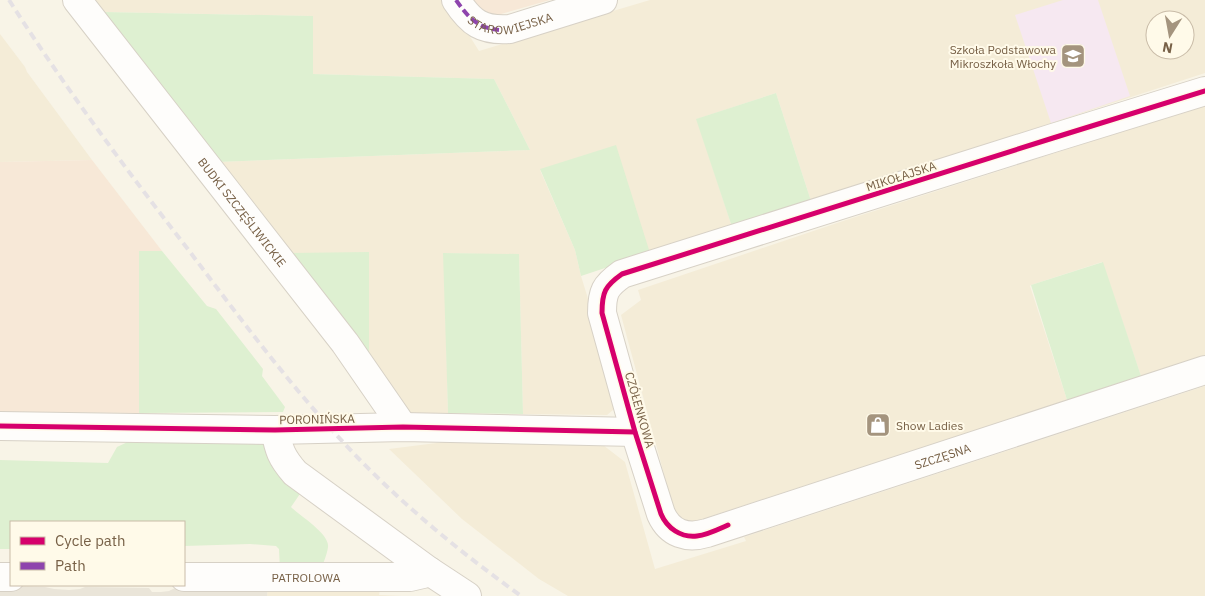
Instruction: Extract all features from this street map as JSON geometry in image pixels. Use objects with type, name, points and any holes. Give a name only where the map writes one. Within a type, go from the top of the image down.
[{"type":"street","name":"BUDKI SZCZĘŚLIWICKIE","points":[[77,0],[345,344],[402,427]]},
{"type":"street","name":"STAROWIEJSKA","points":[[456,0],[466,15],[474,21],[484,27],[499,30],[510,29],[603,0]]},
{"type":"street","name":"MIKOŁAJSKA","points":[[607,286],[622,274],[1205,91]]},
{"type":"street","name":"CZÓŁENKOWA","points":[[607,286],[602,298],[602,313],[635,432],[661,514],[670,528],[678,533]]},
{"type":"street","name":"SZCZĘSNA","points":[[678,533],[697,536],[707,533],[1205,370]]},
{"type":"street","name":"PORONIŃSKA","points":[[0,426],[275,430],[402,427],[635,432]]},
{"type":"street","points":[[275,430],[279,449],[284,460],[295,473],[429,571],[467,596]]},
{"type":"street","name":"PATROLOWA","points":[[185,577],[410,577],[429,571]]},
{"type":"shaded area","points":[[95,0],[447,0],[479,51],[650,0],[1205,0],[1205,73],[811,201],[776,93],[697,119],[732,227],[650,253],[540,170],[575,250],[581,276],[615,386],[613,410],[607,415],[523,414],[519,255],[444,253],[448,413],[406,413],[289,253],[217,162],[530,150],[494,79],[313,74],[312,16],[104,12]]},
{"type":"shaded area","points":[[470,0],[550,0],[494,16],[476,8]]},
{"type":"shaded area","name":"Szkoła Podstawowa Mikroszkoła Włochy","points":[[1063,0],[1098,0],[1130,96],[1051,123],[1015,15]]},
{"type":"shaded area","points":[[0,34],[25,67],[92,160],[0,162]]},
{"type":"shaded area","points":[[1205,105],[1205,355],[1141,376],[1102,262],[1030,286],[1067,400],[687,524],[675,515],[621,315],[641,300],[638,290],[846,220]]},
{"type":"shaded area","points":[[92,160],[162,251],[139,251],[139,413],[0,412],[0,162]]},
{"type":"shaded area","points":[[1205,386],[1205,596],[568,596],[539,579],[462,519],[389,449],[460,440],[603,445],[625,462],[655,569],[746,541],[744,537]]},
{"type":"shaded area","points":[[3,586],[45,587],[69,590],[85,587],[149,588],[152,592],[169,591],[175,588],[268,588],[267,596],[0,596],[0,589]]},
{"type":"shaded area","points":[[268,588],[380,590],[379,595],[402,596],[267,596]]},
{"type":"green space","points":[[104,12],[313,16],[313,74],[494,79],[530,150],[217,162]]},
{"type":"green space","points":[[776,93],[811,201],[732,227],[696,119]]},
{"type":"green space","points":[[616,145],[650,253],[581,276],[575,250],[540,169]]},
{"type":"green space","points":[[139,251],[162,251],[207,306],[216,309],[263,369],[262,376],[285,407],[283,412],[139,413]]},
{"type":"green space","points":[[369,252],[369,362],[289,253]]},
{"type":"green space","points":[[443,253],[519,254],[523,414],[448,413]]},
{"type":"green space","points":[[1103,262],[1141,376],[1067,400],[1031,285]]},
{"type":"green space","points":[[258,436],[275,461],[304,488],[291,507],[320,531],[327,542],[328,547],[321,570],[280,570],[279,549],[276,546],[250,544],[185,546],[185,521],[10,521],[10,549],[0,549],[0,460],[108,463],[117,447],[134,439]]},
{"type":"railway","points":[[9,0],[51,64],[118,157],[249,330],[314,410],[360,460],[398,497],[458,548],[521,596]]},
{"type":"marked path","points":[[456,0],[474,21],[485,27],[499,30]]},
{"type":"cycle path","points":[[728,525],[713,532],[691,536],[675,531],[667,524],[661,514],[635,432],[602,313],[604,295],[612,282],[622,274],[1205,91]]},
{"type":"cycle path","points":[[0,426],[275,430],[403,427],[635,432]]},
{"type":"place","name":"Szkoła Podstawowa Mikroszkoła Włochy","points":[[1073,56]]},
{"type":"place","name":"Show Ladies","points":[[878,425]]}]
